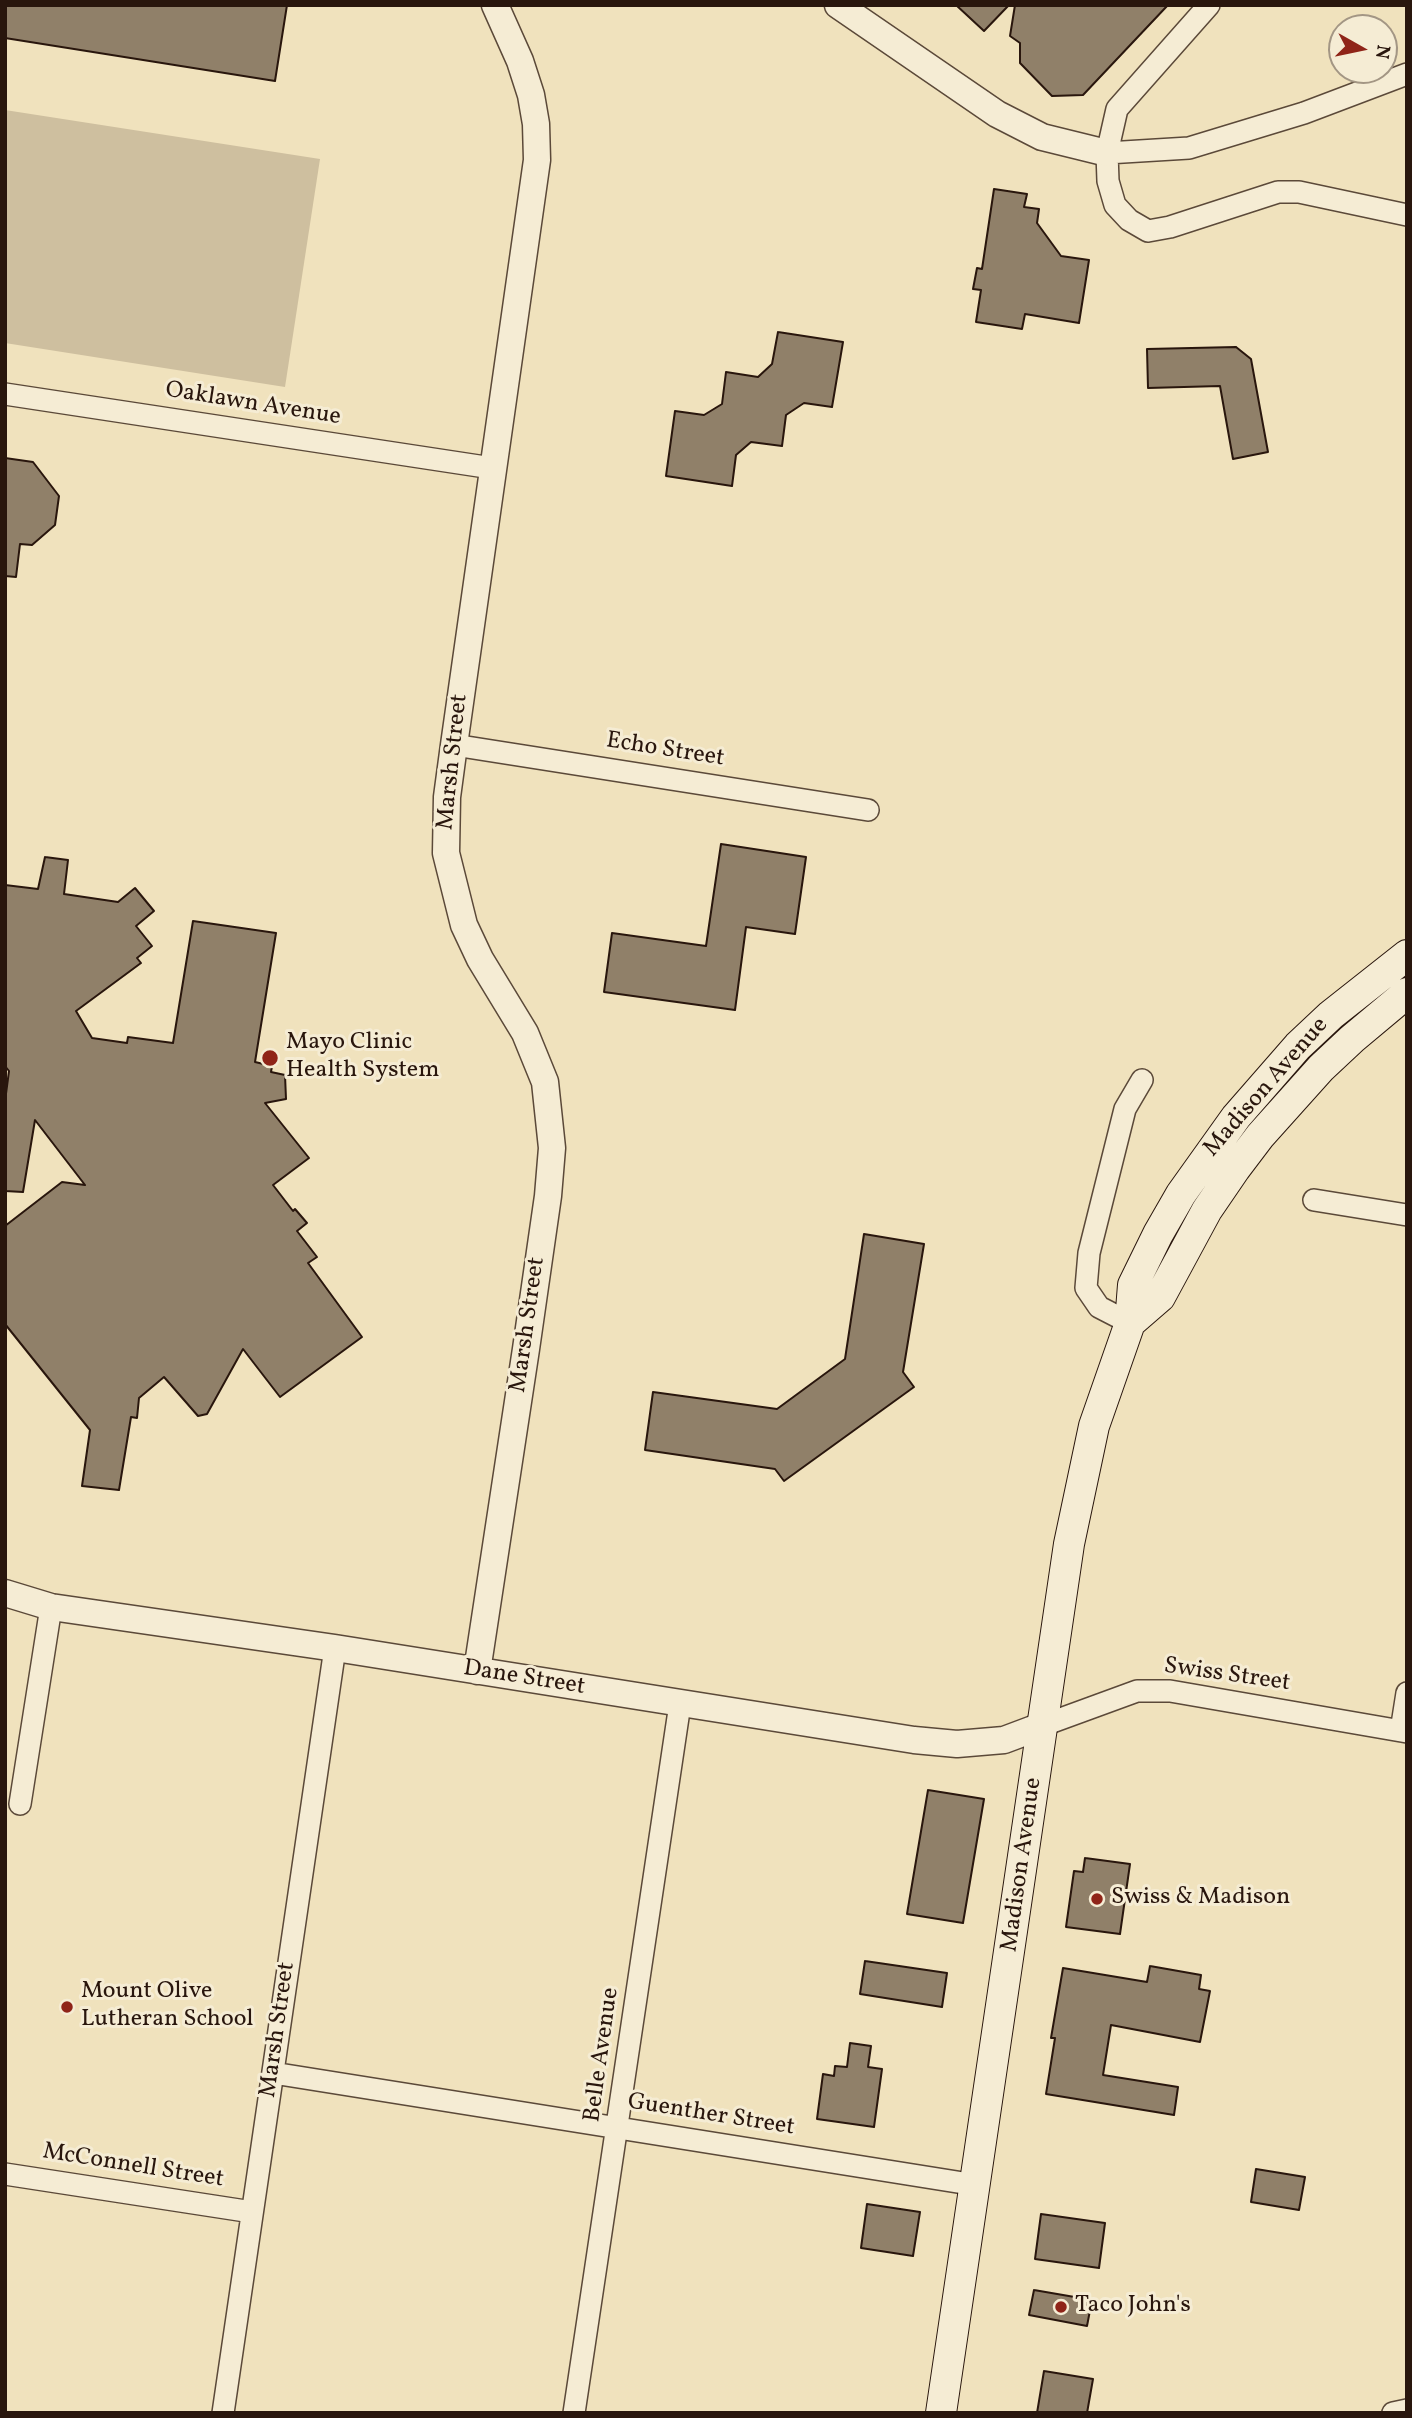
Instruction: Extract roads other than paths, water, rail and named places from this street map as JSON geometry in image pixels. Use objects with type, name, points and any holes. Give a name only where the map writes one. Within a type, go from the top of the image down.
[{"type":"main road","name":"Madison Avenue","points":[[941,2413],[1069,1544],[1094,1426],[1130,1323],[1133,1285],[1158,1234],[1210,1151],[1236,1116],[1298,1046],[1341,1006],[1407,955]]},
{"type":"main road","name":"Madison Avenue","points":[[1130,1323],[1160,1297],[1208,1210],[1260,1136],[1321,1068],[1352,1038],[1407,993]]},
{"type":"street","name":"Marsh Street","points":[[477,1671],[528,1336],[548,1196],[552,1148],[545,1083],[525,1033],[477,953],[464,925],[446,853],[447,797],[537,160],[536,124],[531,96],[520,61],[495,5]]},
{"type":"street","points":[[838,5],[997,114],[1042,137],[1107,153],[1189,148],[1304,113],[1407,75]]},
{"type":"street","points":[[1209,5],[1117,109],[1107,153],[1108,181],[1115,205],[1129,220],[1148,231],[1170,227],[1278,192],[1299,192],[1407,215]]},
{"type":"street","name":"Oaklawn Avenue","points":[[5,394],[492,468]]},
{"type":"street","name":"Echo Street","points":[[454,745],[868,810]]},
{"type":"street","points":[[1130,1323],[1099,1307],[1086,1288],[1089,1253],[1125,1109],[1142,1080]]},
{"type":"street","points":[[1314,1200],[1407,1215]]},
{"type":"street","name":"Dane Street","points":[[5,1593],[51,1607],[335,1648],[900,1738],[957,1744],[1003,1740],[1044,1725]]},
{"type":"street","points":[[20,1804],[51,1607]]},
{"type":"street","name":"Marsh Street","points":[[223,2413],[335,1648]]},
{"type":"street","name":"Swiss Street","points":[[1044,1725],[1137,1691],[1170,1691],[1404,1732]]},
{"type":"street","points":[[1404,1732],[1407,1693]]},
{"type":"street","name":"Belle Avenue","points":[[574,2413],[680,1704]]},
{"type":"street","name":"Guenther Street","points":[[273,2073],[975,2185]]},
{"type":"street","name":"McConnell Street","points":[[5,2174],[252,2212]]},
{"type":"street","points":[[1394,2413],[1407,2410]]},
{"type":"place","name":"Mayo Clinic Health System","points":[[270,1058]]},
{"type":"place","name":"Swiss & Madison","points":[[1097,1899]]},
{"type":"place","name":"Mount Olive Lutheran School","points":[[67,2007]]},
{"type":"place","name":"Taco John's","points":[[1061,2307]]}]
